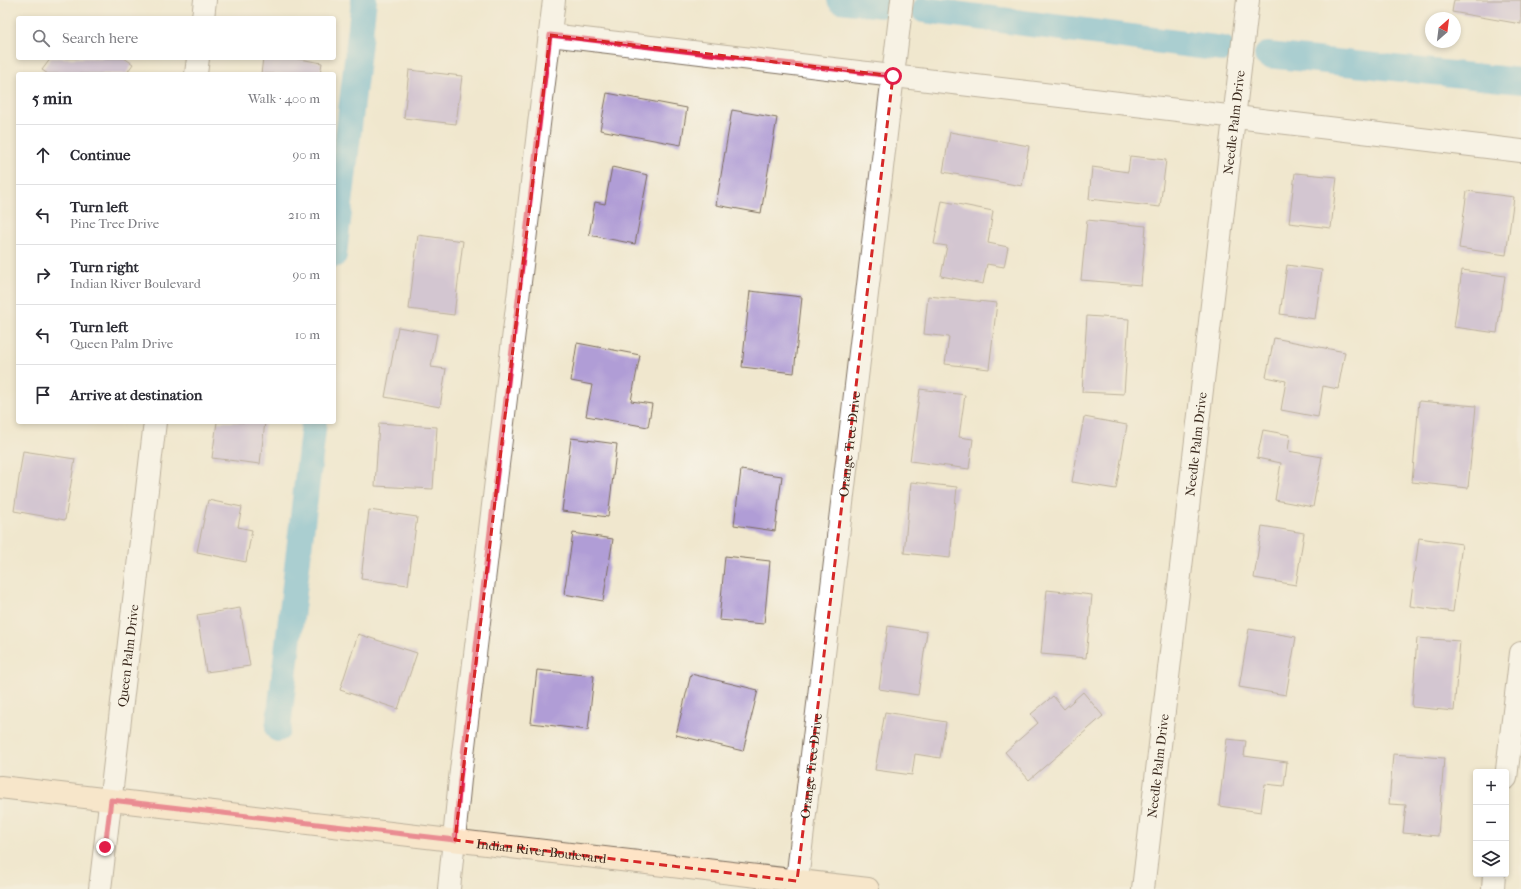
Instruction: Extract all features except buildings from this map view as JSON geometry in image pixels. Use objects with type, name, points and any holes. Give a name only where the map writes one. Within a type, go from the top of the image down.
[{"type":"main road","name":"Indian River Boulevard","points":[[0,787],[455,840],[796,885],[868,889]]},
{"type":"street","points":[[202,16],[205,0]]},
{"type":"street","points":[[449,889],[460,779],[554,0]]},
{"type":"street","name":"Orange Tree Drive","points":[[796,885],[902,0]]},
{"type":"street","name":"Needle Palm Drive","points":[[1143,889],[1248,0]]},
{"type":"street","points":[[550,35],[1521,151]]},
{"type":"street","points":[[196,72],[198,60]]},
{"type":"street","name":"Queen Palm Drive","points":[[100,889],[155,424]]},
{"type":"street","points":[[1507,769],[1521,653]]},
{"type":"street","points":[[1493,889],[1494,877]]},
{"type":"highlighted area","points":[[550,35],[893,76],[797,881],[455,840]]},
{"type":"waterway","points":[[336,238],[364,0]]},
{"type":"waterway","points":[[840,0],[881,5]]},
{"type":"waterway","points":[[924,10],[1223,49]]},
{"type":"waterway","points":[[1267,55],[1521,81]]},
{"type":"waterway","points":[[278,729],[314,424]]},
{"type":"route","points":[[105,847],[111,800],[455,840],[460,779],[550,35],[893,76]]}]
